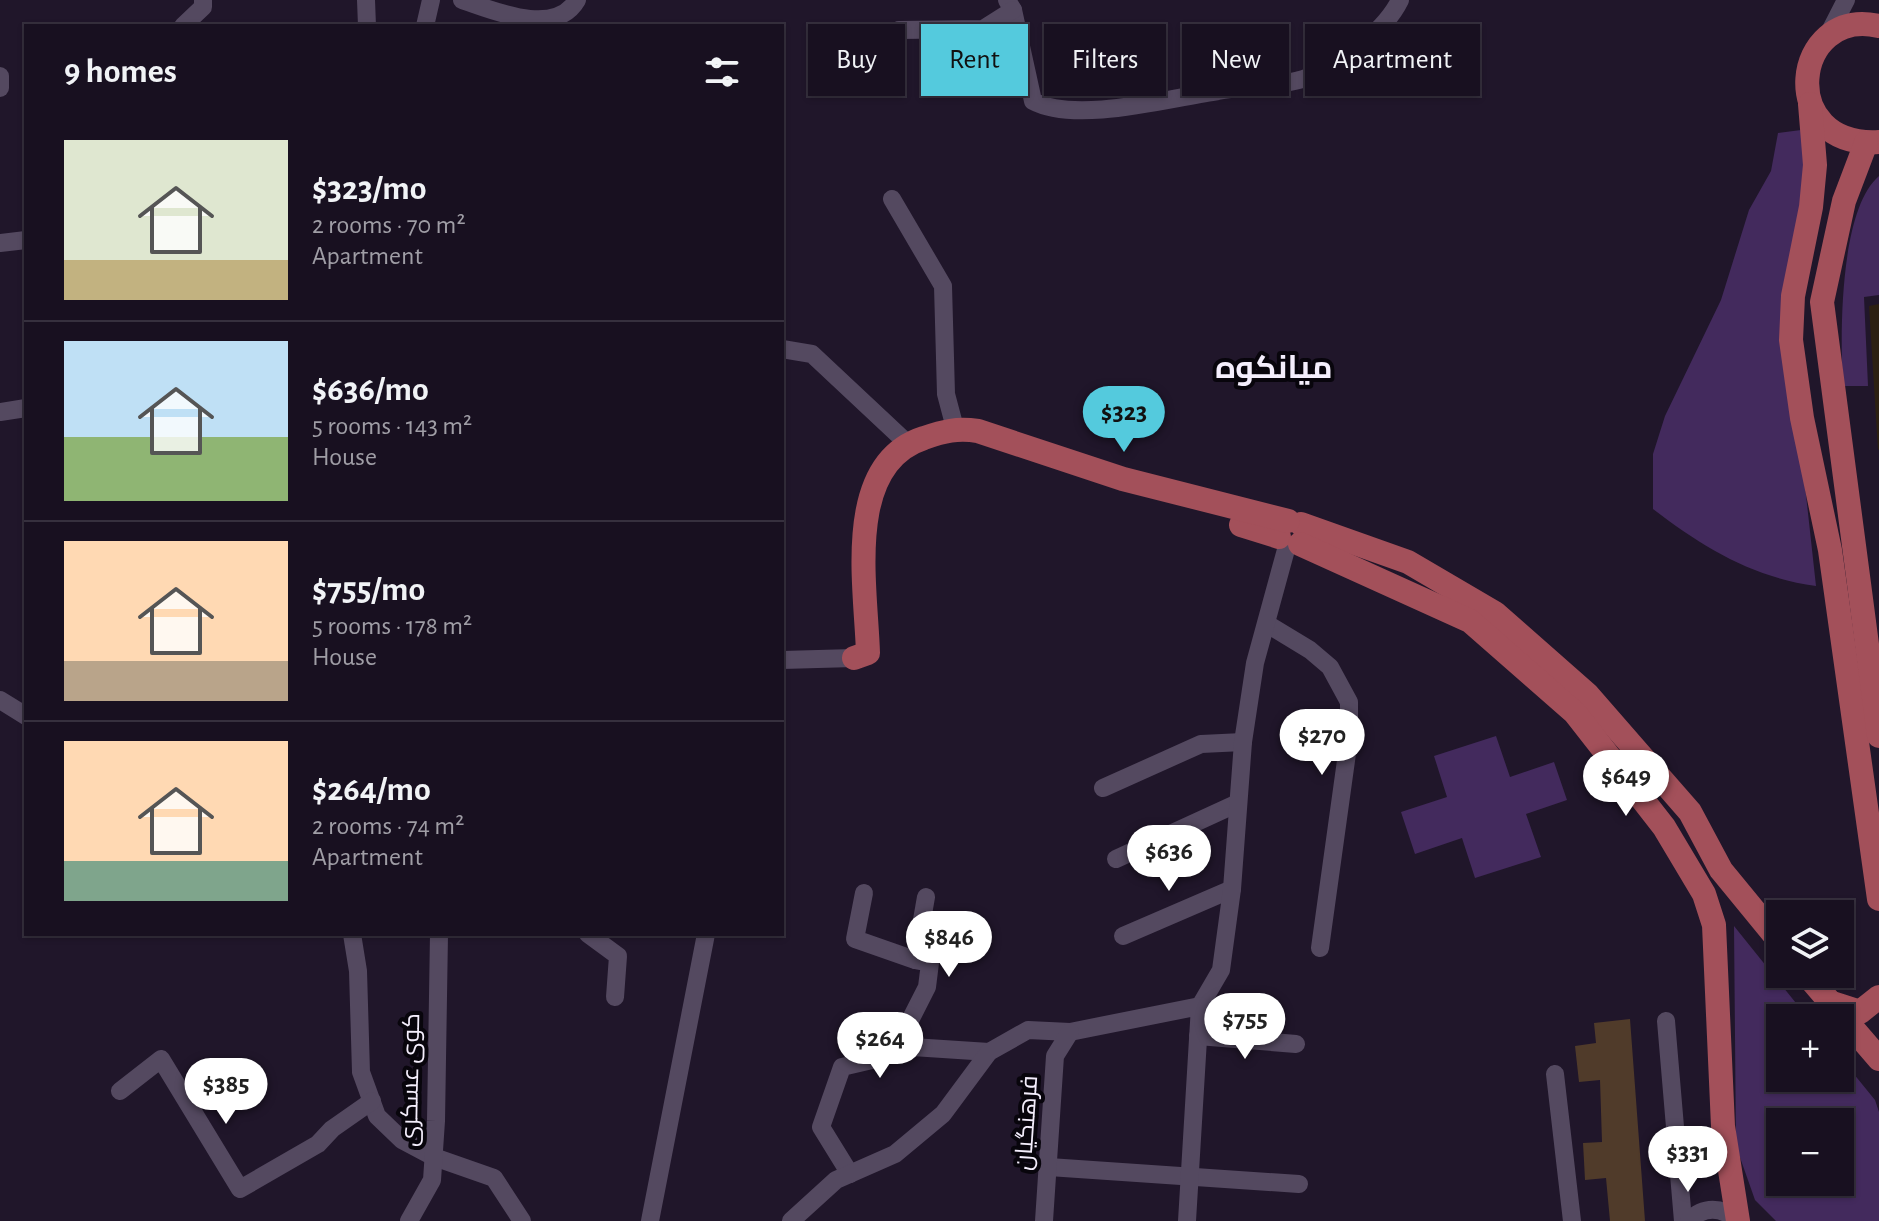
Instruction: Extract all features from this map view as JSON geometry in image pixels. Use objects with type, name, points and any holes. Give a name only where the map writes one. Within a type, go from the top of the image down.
[{"type":"main road","points":[[1879,26],[1857,25],[1840,29],[1826,39],[1807,70],[1806,88],[1815,165],[1811,207],[1793,296],[1791,340],[1802,418],[1830,550],[1879,899]]},
{"type":"main road","points":[[1810,104],[1832,132],[1872,142],[1844,201],[1822,302],[1879,736]]},
{"type":"main road","points":[[854,658],[868,653],[864,530],[875,477],[907,443],[955,428],[978,431],[1291,534],[1408,562],[1495,613],[1587,694],[1680,800],[1690,812],[1721,870],[1766,925]]},
{"type":"main road","points":[[1291,534],[1470,621],[1575,713],[1664,827],[1704,894],[1714,925],[1723,1126],[1737,1221]]},
{"type":"main road","points":[[1817,988],[1879,1059]]},
{"type":"main road","points":[[1828,1001],[1860,1012],[1879,997]]},
{"type":"street","points":[[185,24],[203,7],[203,0]]},
{"type":"street","points":[[366,0],[367,24]]},
{"type":"street","points":[[425,24],[431,0]]},
{"type":"street","points":[[462,0],[513,17],[549,18],[572,8],[577,0]]},
{"type":"street","points":[[905,30],[983,29],[1010,5],[1033,101],[1046,108],[1134,107],[1303,79],[1353,50],[1387,23],[1400,0]]},
{"type":"street","points":[[1826,39],[1846,0]]},
{"type":"street","points":[[0,76],[0,88]]},
{"type":"street","points":[[892,199],[943,286],[946,394],[955,428]]},
{"type":"street","points":[[0,243],[24,240]]},
{"type":"street","points":[[784,349],[812,354],[907,443]]},
{"type":"street","points":[[0,412],[24,408]]},
{"type":"street","points":[[1187,1221],[1200,1006],[1221,970],[1232,889],[1243,742],[1255,663],[1291,534]]},
{"type":"street","points":[[1267,624],[1310,650],[1330,667],[1349,702],[1349,739],[1320,948]]},
{"type":"street","points":[[784,660],[854,658]]},
{"type":"street","points":[[0,700],[24,715]]},
{"type":"street","points":[[1103,788],[1201,744],[1243,742]]},
{"type":"street","points":[[1116,859],[1238,803]]},
{"type":"street","points":[[1123,936],[1232,889]]},
{"type":"street","points":[[864,893],[855,939],[930,963],[927,987],[897,1046]]},
{"type":"street","points":[[915,960],[926,897]]},
{"type":"street","points":[[352,936],[358,971],[361,1072],[377,1116],[402,1140],[434,1157],[494,1178],[522,1221]]},
{"type":"street","name":"کوی عسکری","points":[[409,1221],[432,1180],[439,936]]},
{"type":"street","points":[[591,936],[618,956],[615,997]]},
{"type":"street","points":[[650,1221],[706,936]]},
{"type":"street","points":[[791,1221],[836,1180],[895,1154],[943,1114],[989,1052],[1028,1030],[1070,1032],[1200,1006]]},
{"type":"street","points":[[1666,1021],[1683,1221]]},
{"type":"street","name":"فرهنگیان","points":[[1044,1221],[1055,1056],[1070,1032]]},
{"type":"street","points":[[1198,1036],[1296,1044]]},
{"type":"street","points":[[850,1174],[821,1127],[842,1067],[872,1060],[897,1046],[989,1052]]},
{"type":"street","points":[[120,1091],[161,1059],[240,1189],[318,1144],[332,1129],[372,1101]]},
{"type":"street","points":[[1555,1074],[1572,1221]]},
{"type":"street","points":[[1049,1167],[1299,1184]]},
{"type":"street","points":[[1689,1221],[1697,1213],[1712,1209],[1731,1215],[1737,1221]]},
{"type":"shaded area","points":[[1801,130],[1811,156],[1790,349],[1816,586],[1771,576],[1730,559],[1653,509],[1653,454],[1665,416],[1721,300],[1749,210],[1771,171],[1778,133]]},
{"type":"shaded area","points":[[1879,176],[1879,295],[1864,297],[1868,386],[1843,386],[1843,307],[1849,244],[1866,193]]},
{"type":"shaded area","points":[[1879,304],[1879,449],[1878,450],[1869,306]]},
{"type":"shaded area","points":[[1496,736],[1510,777],[1554,762],[1567,800],[1526,814],[1541,857],[1475,878],[1462,838],[1415,854],[1401,812],[1447,797],[1434,756]]},
{"type":"shaded area","points":[[1734,926],[1766,966],[1766,988],[1784,988],[1797,1004],[1766,1004],[1766,1092],[1854,1092],[1854,1074],[1875,1100],[1879,1112],[1879,1221],[1776,1221],[1755,1200],[1736,1146]]},
{"type":"building","points":[[1630,1019],[1645,1221],[1610,1221],[1606,1178],[1585,1180],[1583,1143],[1602,1142],[1600,1080],[1579,1082],[1575,1046],[1596,1043],[1594,1023]]},
{"type":"district","name":"میانکوه","points":[[1274,368]]}]
